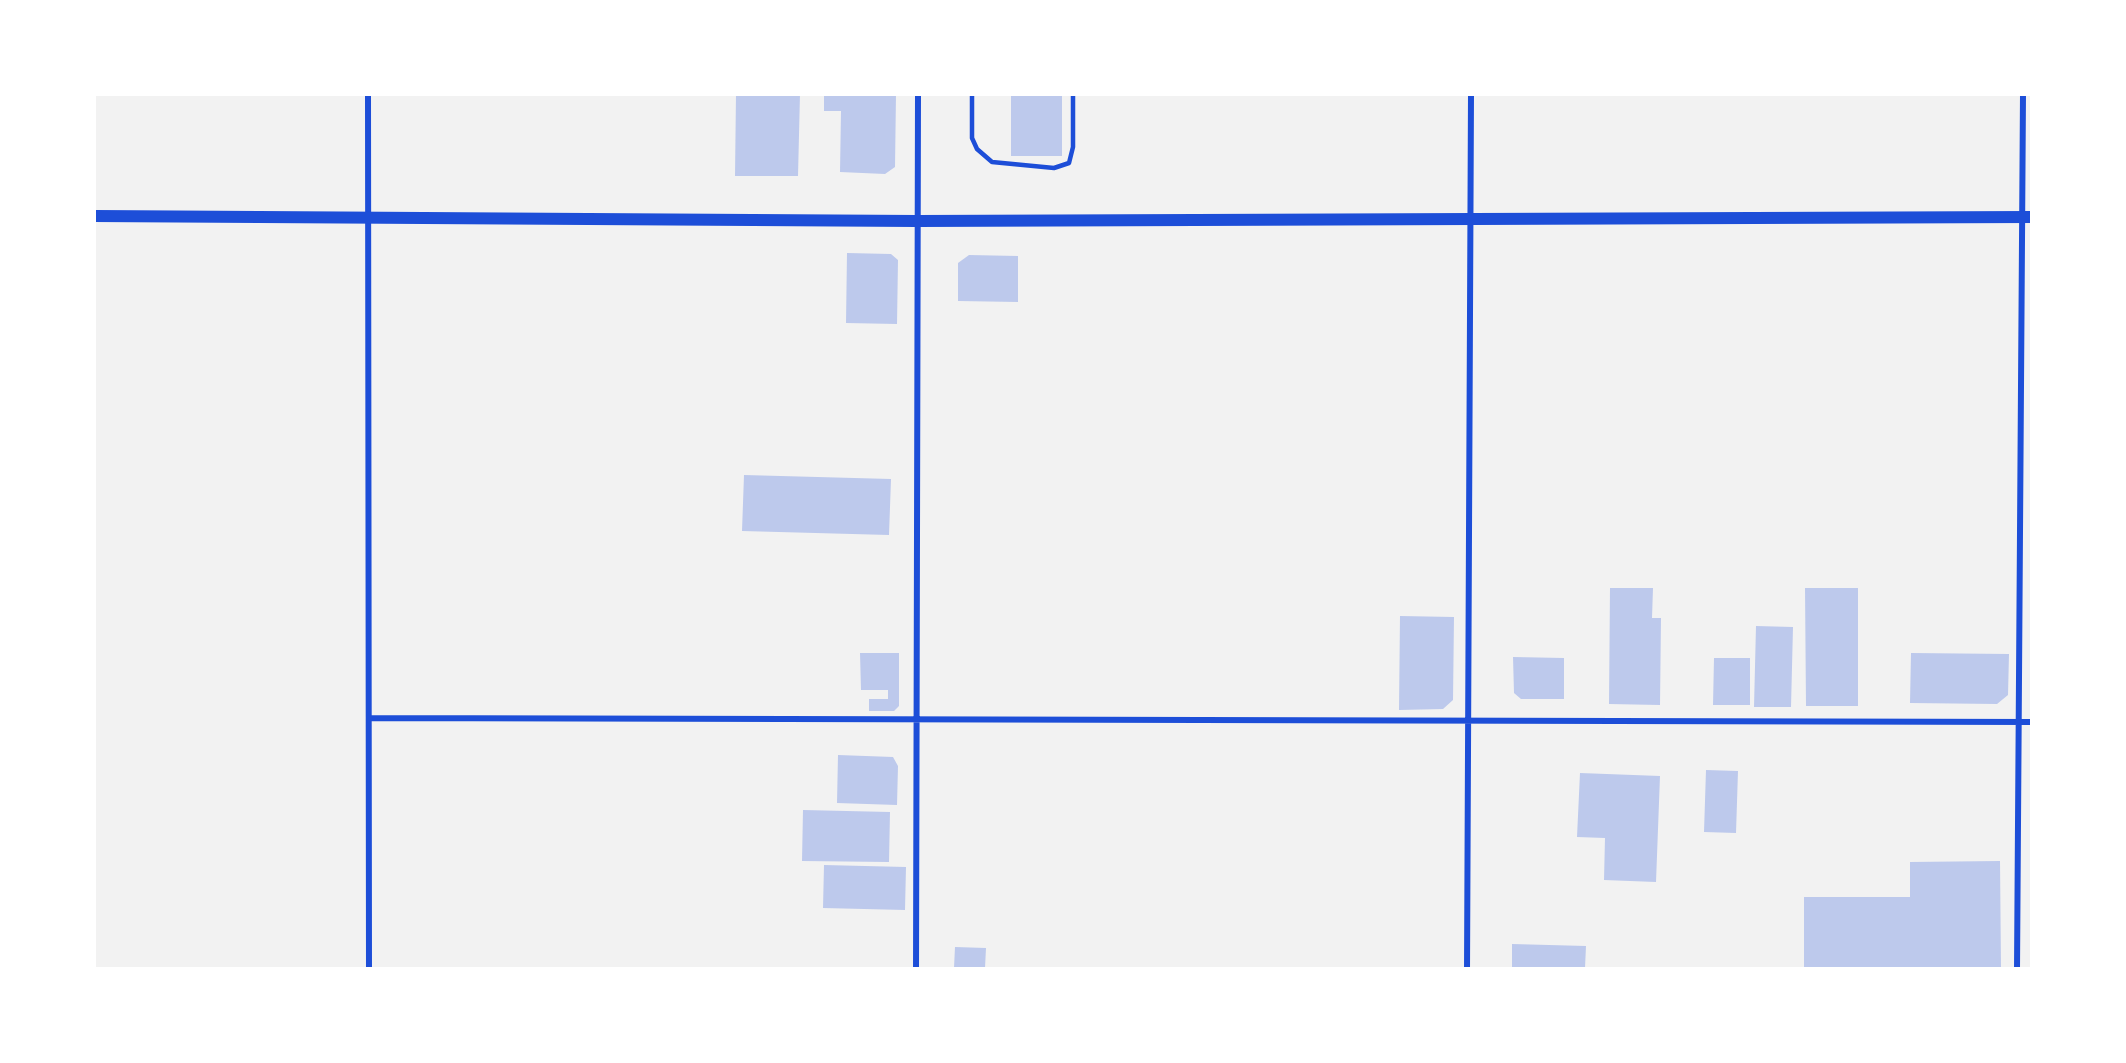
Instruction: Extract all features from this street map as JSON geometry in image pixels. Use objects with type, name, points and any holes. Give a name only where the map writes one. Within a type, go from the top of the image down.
[{"type":"main road","points":[[94,216],[917,221],[2027,217]]},
{"type":"street","points":[[368,94],[369,969]]},
{"type":"street","points":[[916,969],[918,94]]},
{"type":"street","points":[[1467,969],[1471,94]]},
{"type":"street","points":[[2017,969],[2018,722],[2027,217],[2023,94]]},
{"type":"street","points":[[369,718],[2031,722]]},
{"type":"lane","points":[[972,94],[972,138],[977,149],[992,162],[1054,168],[1069,163],[1073,147],[1074,94]]},
{"type":"building","points":[[736,94],[800,94],[798,176],[735,176]]},
{"type":"building","points":[[824,94],[896,94],[895,167],[885,174],[840,172],[841,111],[824,111]]},
{"type":"building","points":[[1011,94],[1062,94],[1062,156],[1011,156]]},
{"type":"building","points":[[847,253],[891,254],[898,260],[897,324],[846,323]]},
{"type":"building","points":[[969,255],[1018,256],[1018,302],[958,301],[958,263]]},
{"type":"building","points":[[744,475],[891,479],[889,535],[742,531]]},
{"type":"building","points":[[1610,588],[1653,588],[1652,618],[1661,618],[1660,705],[1609,704]]},
{"type":"building","points":[[1805,588],[1858,588],[1858,706],[1806,706]]},
{"type":"building","points":[[1400,616],[1454,617],[1453,700],[1443,709],[1399,710]]},
{"type":"building","points":[[1756,626],[1793,627],[1791,707],[1754,707]]},
{"type":"building","points":[[860,653],[899,653],[899,706],[894,711],[869,711],[869,699],[888,699],[888,690],[861,690]]},
{"type":"building","points":[[1911,653],[2009,654],[2008,695],[1997,704],[1910,703]]},
{"type":"building","points":[[1513,657],[1564,658],[1564,699],[1521,699],[1514,693]]},
{"type":"building","points":[[1714,658],[1750,658],[1750,705],[1713,705]]},
{"type":"building","points":[[838,755],[893,757],[898,766],[897,805],[837,803]]},
{"type":"building","points":[[1706,770],[1738,771],[1736,833],[1704,832]]},
{"type":"building","points":[[1580,773],[1660,776],[1656,882],[1604,880],[1605,838],[1577,837]]},
{"type":"building","points":[[803,810],[890,812],[889,862],[802,861]]},
{"type":"building","points":[[2000,861],[2001,968],[1804,968],[1804,897],[1910,897],[1910,862]]},
{"type":"building","points":[[824,865],[906,867],[905,910],[823,908]]},
{"type":"building","points":[[1512,944],[1586,946],[1585,968],[1512,968]]},
{"type":"building","points":[[955,947],[986,948],[985,968],[954,968]]}]
